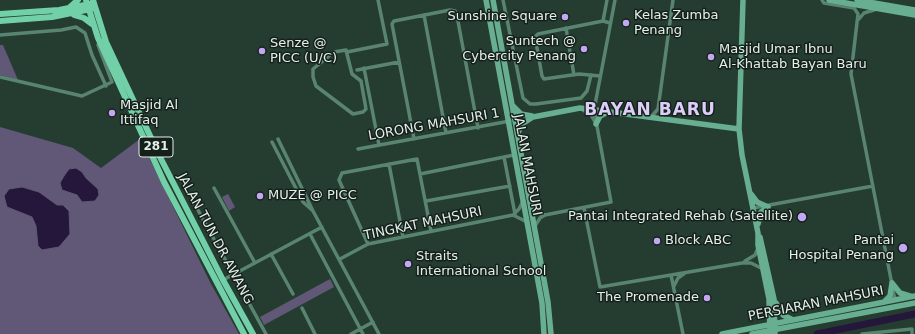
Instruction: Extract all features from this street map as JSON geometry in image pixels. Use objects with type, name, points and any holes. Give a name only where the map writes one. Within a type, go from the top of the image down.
[{"type":"main road","points":[[70,11],[78,0]]},
{"type":"main road","points":[[0,21],[70,11],[94,3]]},
{"type":"main road","name":"JALAN TUN DR AWANG","points":[[94,3],[112,56],[163,163],[252,333]]},
{"type":"main road","name":"JALAN TUN DR AWANG","points":[[87,5],[92,25],[164,182],[243,333]]},
{"type":"main road","points":[[0,14],[70,11],[84,18],[92,25]]},
{"type":"street","points":[[347,52],[352,74],[361,81],[366,109],[363,112],[353,114],[316,86],[313,77],[313,69],[334,52],[346,50],[347,52],[387,44],[378,0]]},
{"type":"street","name":"JALAN MAHSURI","points":[[486,0],[542,303],[544,334]]},
{"type":"street","points":[[503,0],[521,93],[523,98],[530,104],[581,98],[587,91],[591,75]]},
{"type":"street","points":[[603,21],[607,0]]},
{"type":"street","points":[[534,226],[540,218],[545,215],[611,202],[594,110],[615,0]]},
{"type":"street","points":[[662,119],[658,109],[673,0]]},
{"type":"street","points":[[743,0],[739,129],[749,190],[774,299],[773,330]]},
{"type":"street","points":[[822,0],[824,3],[854,8],[858,14],[851,71],[895,300],[893,304],[880,309]]},
{"type":"street","points":[[829,0],[915,15]]},
{"type":"street","points":[[857,0],[915,10]]},
{"type":"street","name":"JALAN MAHSURI","points":[[493,1],[548,302],[551,334]]},
{"type":"street","points":[[858,20],[861,15],[867,11],[880,9]]},
{"type":"street","points":[[414,139],[392,24],[394,21],[450,10],[455,11],[457,16],[478,128]]},
{"type":"street","points":[[424,15],[446,133]]},
{"type":"street","points":[[600,76],[574,75],[544,79],[542,76],[535,37],[538,34],[566,28],[603,21],[610,22]]},
{"type":"street","points":[[0,35],[61,30],[76,27],[85,33],[92,55],[106,86]]},
{"type":"street","points":[[566,28],[574,75]]},
{"type":"street","points":[[0,77],[79,96],[106,86],[111,84],[112,79],[102,59],[98,38]]},
{"type":"street","points":[[357,70],[399,62]]},
{"type":"street","points":[[364,68],[379,145]]},
{"type":"street","points":[[512,104],[517,112],[533,116],[580,108],[739,129]]},
{"type":"street","points":[[580,108],[592,115],[597,125]]},
{"type":"street","points":[[651,117],[658,109]]},
{"type":"street","points":[[597,125],[600,116],[608,112]]},
{"type":"street","points":[[518,135],[522,124],[533,116]]},
{"type":"street","name":"LORONG MAHSURI 1","points":[[358,149],[515,120]]},
{"type":"street","points":[[278,139],[313,211],[379,334]]},
{"type":"street","points":[[272,142],[303,202],[313,211]]},
{"type":"street","points":[[420,174],[514,155]]},
{"type":"street","points":[[504,157],[514,214]]},
{"type":"street","points":[[368,244],[339,180],[342,173],[417,159],[431,231]]},
{"type":"street","points":[[389,164],[404,237]]},
{"type":"street","points":[[426,201],[510,186]]},
{"type":"street","points":[[753,208],[768,207],[873,186]]},
{"type":"street","points":[[214,188],[255,263]]},
{"type":"street","points":[[749,190],[757,202],[768,207]]},
{"type":"street","points":[[193,201],[266,334]]},
{"type":"street","points":[[514,214],[523,202]]},
{"type":"street","points":[[531,206],[537,213],[545,215]]},
{"type":"street","points":[[768,207],[761,212],[758,231],[758,245],[770,306],[773,330]]},
{"type":"street","points":[[584,208],[600,287],[742,263],[751,263],[763,269]]},
{"type":"street","points":[[514,214],[527,222]]},
{"type":"street","name":"TINGKAT MAHSURI","points":[[340,259],[368,244],[514,214]]},
{"type":"street","points":[[223,280],[322,227]]},
{"type":"street","points":[[310,234],[362,334]]},
{"type":"street","points":[[742,263],[755,255],[758,245]]},
{"type":"street","points":[[271,254],[293,294]]},
{"type":"street","points":[[673,287],[678,278],[685,272]]},
{"type":"street","points":[[671,275],[683,334]]},
{"type":"street","points":[[892,283],[900,293],[914,299]]},
{"type":"street","points":[[884,302],[890,296],[892,283]]},
{"type":"street","points":[[774,299],[782,315],[796,322]]},
{"type":"street","name":"PERSIARAN MAHSURI","points":[[722,334],[773,330],[796,322],[884,302],[895,300],[899,302],[914,299]]},
{"type":"street","name":"PERSIARAN MAHSURI","points":[[796,322],[880,309],[914,299]]},
{"type":"street","points":[[754,332],[766,319],[770,306]]},
{"type":"street","points":[[302,308],[315,334]]},
{"type":"street","points":[[352,334],[373,322]]},
{"type":"street","points":[[862,334],[912,329],[912,334]]},
{"type":"shaded area","points":[[0,45],[3,45],[18,80],[0,75]]},
{"type":"shaded area","points":[[0,127],[73,148],[101,168],[140,139],[210,282],[239,334],[0,334]]},
{"type":"shaded area","points":[[76,168],[82,172],[98,189],[99,195],[95,201],[82,202],[77,195],[62,190],[60,183],[64,176],[69,169]]},
{"type":"shaded area","points":[[22,187],[39,192],[57,205],[63,205],[69,211],[70,234],[59,247],[42,250],[38,246],[36,226],[32,217],[7,207],[4,196],[9,189]]},
{"type":"shaded area","points":[[228,194],[235,207],[229,211],[222,197]]},
{"type":"shaded area","points":[[330,279],[334,287],[264,325],[260,317]]},
{"type":"waterway","points":[[817,334],[915,314]]},
{"type":"place","name":"Sunshine Square","points":[[565,17]]},
{"type":"place","name":"Kelas Zumba Penang","points":[[626,23]]},
{"type":"place","name":"Suntech @ Cybercity Penang","points":[[584,49]]},
{"type":"place","name":"Senze @ PICC (U/C)","points":[[262,51]]},
{"type":"place","name":"Masjid Umar Ibnu Al-Khattab Bayan Baru","points":[[711,57]]},
{"type":"place","name":"Masjid Al Ittifaq","points":[[112,113]]},
{"type":"place","name":"MUZE @ PICC","points":[[260,196]]},
{"type":"place","name":"Pantai Integrated Rehab (Satellite)","points":[[802,217]]},
{"type":"place","name":"Block ABC","points":[[657,241]]},
{"type":"place","name":"Pantai Hospital Penang","points":[[903,248]]},
{"type":"place","name":"Straits International School","points":[[408,264]]},
{"type":"place","name":"The Promenade","points":[[707,298]]},
{"type":"district","name":"BAYAN BARU","points":[[650,111]]}]
